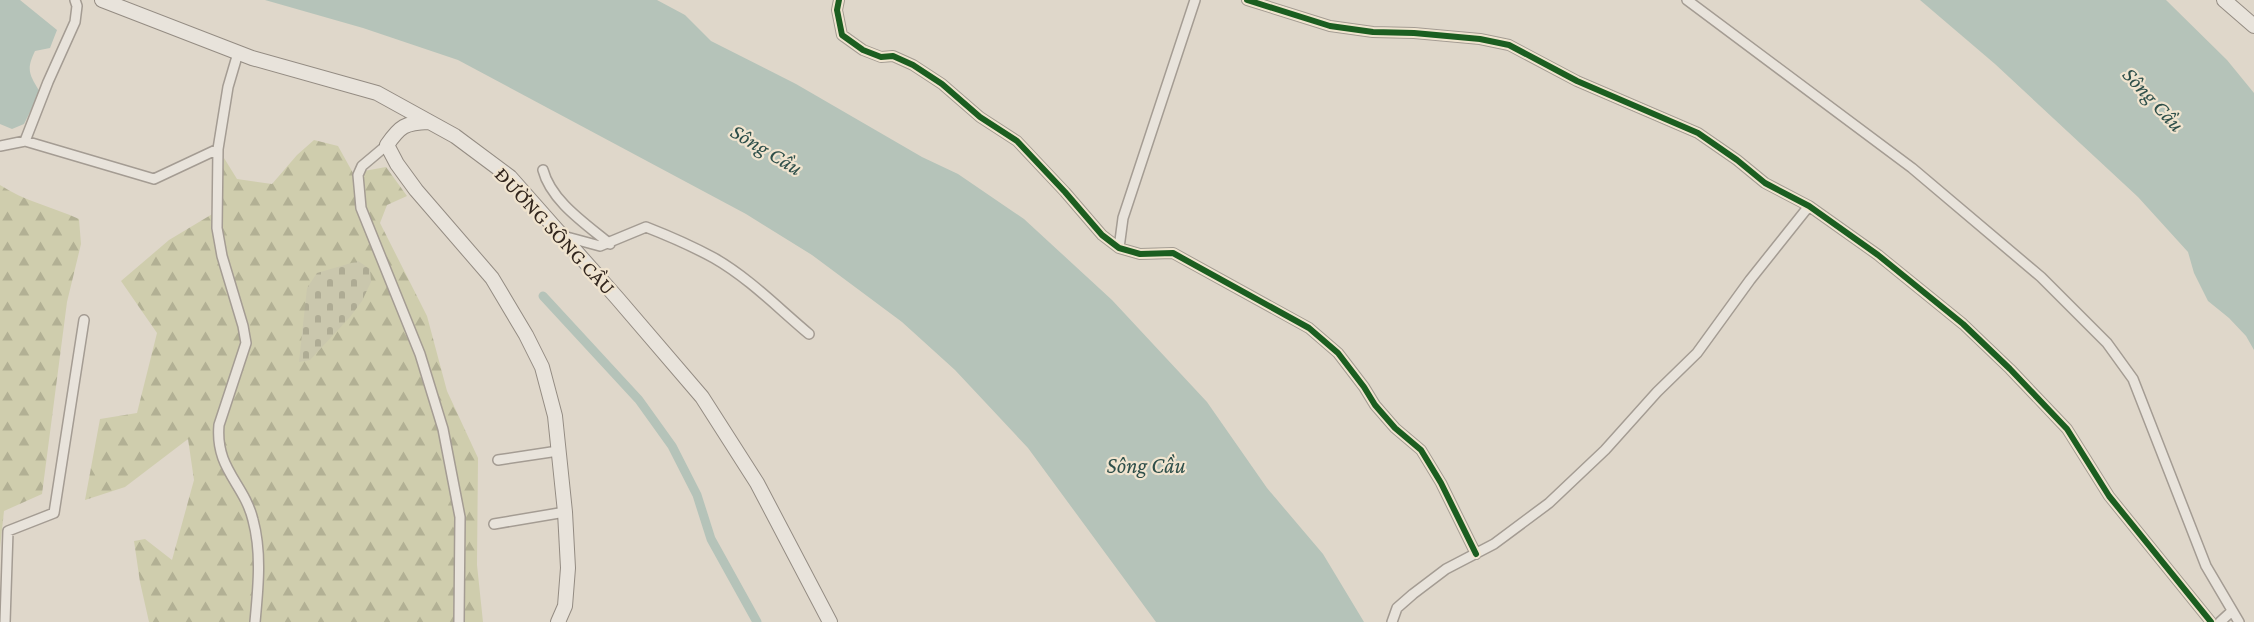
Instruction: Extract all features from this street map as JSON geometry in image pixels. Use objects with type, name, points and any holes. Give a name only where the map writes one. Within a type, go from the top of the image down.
[{"type":"main road","name":"ĐƯỜNG SÔNG CẦU","points":[[102,0],[238,53],[377,93],[455,136],[510,177],[702,397],[757,483],[830,622]]},
{"type":"main road","points":[[2224,0],[2254,26]]},
{"type":"main road","points":[[428,122],[412,123],[400,127],[387,145],[389,152],[416,190],[492,278],[542,367],[555,416],[568,568],[565,606],[558,622]]},
{"type":"street","points":[[25,141],[75,22],[77,6],[75,0]]},
{"type":"street","points":[[839,0],[837,10],[842,35],[863,50],[881,57],[893,56],[913,65],[942,84],[980,117],[1017,141],[1102,235],[1119,248],[1140,254],[1173,253],[1309,328],[1338,354],[1375,405],[1395,428],[1422,450],[1476,554]]},
{"type":"street","points":[[1119,248],[1123,218],[1195,0]]},
{"type":"street","points":[[1247,0],[1330,26],[1373,32],[1480,39],[1509,45],[1545,62],[1577,81],[1698,133],[1765,183],[1809,206],[1878,255],[1963,324],[2067,429],[2106,493],[2211,622]]},
{"type":"street","points":[[1687,0],[1912,168],[2042,277],[2107,343],[2133,379],[2206,566],[2239,622]]},
{"type":"street","points":[[238,53],[228,87],[218,149],[218,239],[246,343],[219,425],[218,437],[225,467],[253,519],[258,550],[255,622]]},
{"type":"street","points":[[0,146],[25,141],[154,178],[218,149]]},
{"type":"street","points":[[387,145],[362,166],[358,175],[361,208],[420,354],[443,429],[460,517],[459,622]]},
{"type":"street","points":[[543,170],[545,178],[557,196],[610,243]]},
{"type":"street","points":[[1392,622],[1397,609],[1413,594],[1446,569],[1494,544],[1549,503],[1605,450],[1657,392],[1697,353],[1750,280],[1809,206]]},
{"type":"street","points":[[562,236],[600,246],[646,227],[686,244],[732,270],[809,334]]},
{"type":"street","points":[[5,622],[8,531],[54,513],[84,320]]},
{"type":"street","points":[[498,460],[558,451]]},
{"type":"street","points":[[494,524],[565,512]]},
{"type":"street","points":[[2220,622],[2232,611]]},
{"type":"green space","points":[[314,140],[338,146],[353,173],[386,167],[407,196],[387,205],[380,223],[427,316],[447,391],[478,458],[477,565],[483,622],[149,622],[134,541],[145,539],[172,560],[194,480],[188,439],[125,487],[85,500],[100,419],[137,413],[157,333],[121,281],[169,240],[219,210],[224,158],[237,179],[272,184],[297,155]]},
{"type":"green space","points":[[0,185],[79,219],[81,244],[67,302],[42,494],[4,511],[0,548]]},
{"type":"green space","points":[[358,261],[370,269],[371,282],[362,301],[310,360],[299,362],[307,288],[317,273]]},
{"type":"water","points":[[0,0],[20,0],[57,30],[50,48],[35,51],[30,63],[30,72],[40,92],[24,124],[12,129],[0,124]]},
{"type":"water","name":"Sông Cầu","points":[[265,0],[657,0],[685,15],[711,41],[796,84],[922,157],[958,174],[1024,219],[1112,300],[1207,402],[1267,488],[1323,554],[1364,622],[1156,622],[1028,448],[955,370],[902,322],[812,255],[746,214],[458,60],[363,28]]},
{"type":"water","name":"Sông Cầu","points":[[1920,0],[2166,0],[2227,60],[2254,93],[2254,350],[2246,336],[2208,301],[2194,273],[2188,252],[2138,197],[1995,64]]},
{"type":"waterway","points":[[543,296],[639,400],[672,446],[697,495],[711,539],[757,622]]},
{"type":"cycle path","points":[[839,0],[837,10],[842,35],[863,50],[881,57],[893,56],[913,65],[942,84],[980,117],[1017,141],[1102,235],[1119,248],[1140,254],[1173,253],[1309,328],[1338,353],[1375,405],[1395,428],[1421,450],[1441,483],[1476,554]]},
{"type":"cycle path","points":[[1247,0],[1330,26],[1373,32],[1480,39],[1509,45],[1577,81],[1698,133],[1765,183],[1809,206],[1878,255],[1963,324],[2067,429],[2109,496],[2211,622]]}]
